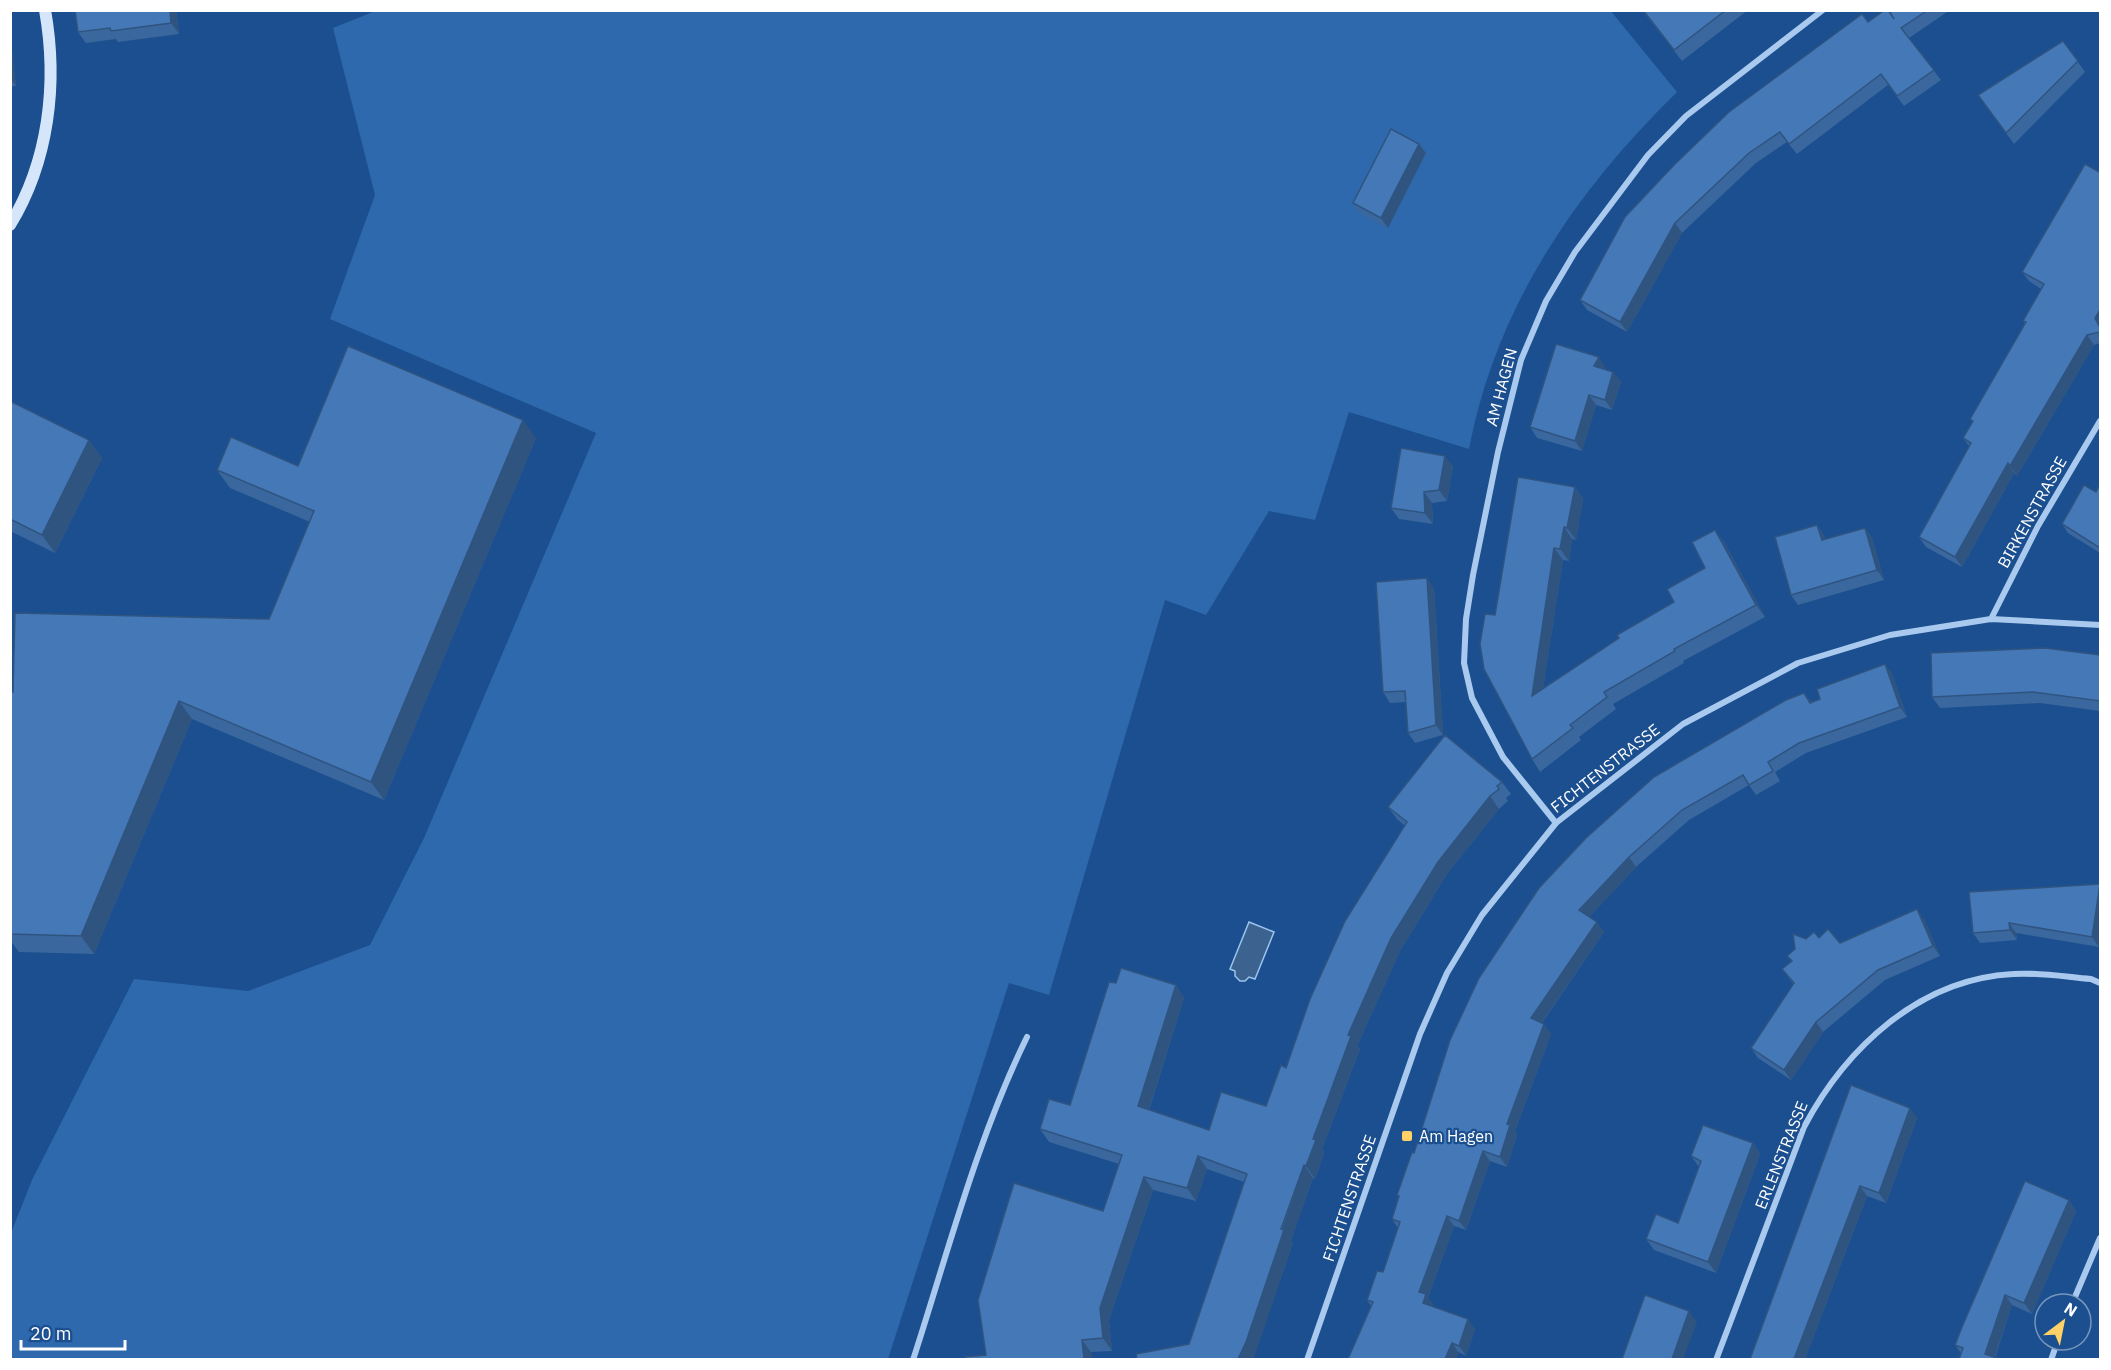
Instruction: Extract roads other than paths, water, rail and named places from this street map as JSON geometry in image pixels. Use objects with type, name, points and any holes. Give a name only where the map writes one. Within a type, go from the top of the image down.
[{"type":"main road","points":[[10,225],[33,178],[46,129],[51,64],[45,10]]},
{"type":"street","name":"AM HAGEN","points":[[1556,823],[1503,757],[1472,698],[1464,663],[1466,619],[1473,575],[1498,452],[1521,360],[1546,301],[1575,252],[1648,155],[1686,117],[1823,10]]},
{"type":"street","name":"BIRKENSTRASSE","points":[[1991,619],[2038,526],[2100,421]]},
{"type":"street","name":"FICHTENSTRASSE","points":[[1307,1359],[1420,1034],[1447,973],[1482,915],[1556,823],[1683,724],[1798,663],[1890,635],[1991,619],[2100,625]]},
{"type":"street","name":"ERLENSTRASSE","points":[[1716,1359],[1804,1127],[1822,1093],[1877,1033],[1903,1011],[1937,992],[1975,979],[2014,974],[2091,979],[2100,983]]},
{"type":"street","points":[[913,1359],[985,1139],[1010,1072],[1027,1037]]},
{"type":"street","points":[[2077,1292],[2100,1238]]},
{"type":"place","name":"Am Hagen","points":[[1407,1136]]}]
